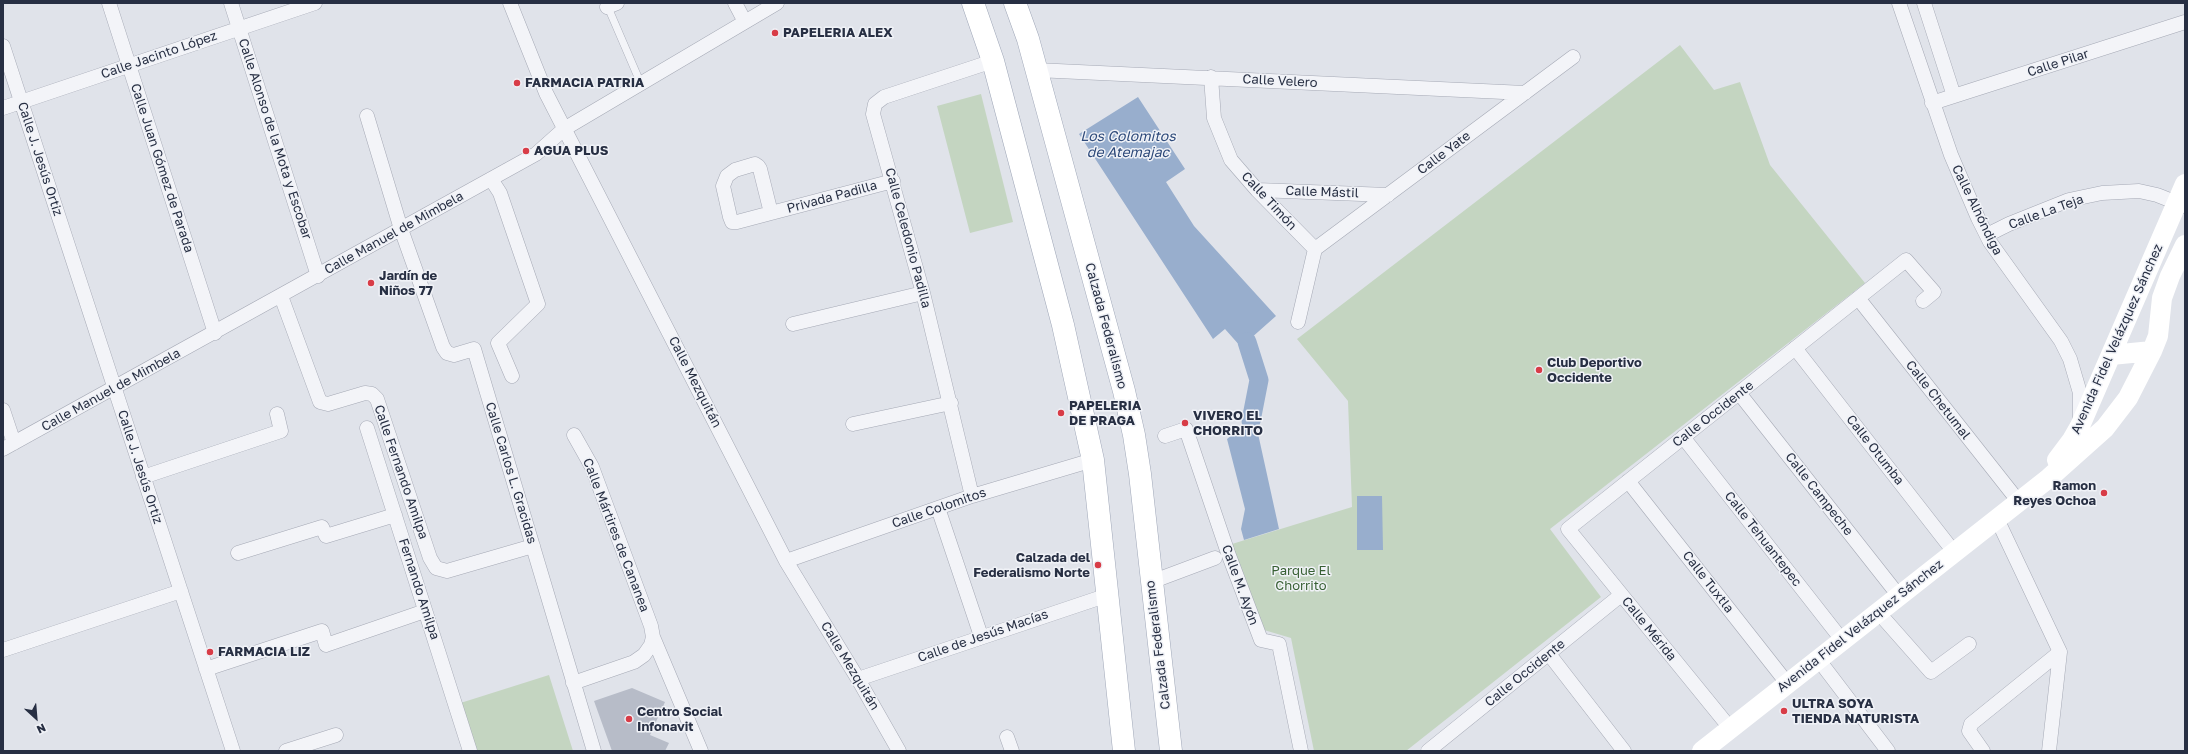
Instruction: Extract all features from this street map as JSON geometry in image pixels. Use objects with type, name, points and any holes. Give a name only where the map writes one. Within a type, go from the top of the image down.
[{"type":"main road","points":[[973,3],[993,61],[1063,325],[1093,460],[1124,751]]},
{"type":"main road","name":"Calzada Federalismo","points":[[1015,3],[1036,70],[1124,391],[1140,474],[1171,751]]},
{"type":"main road","name":"Avenida Fidel Velázquez Sánchez","points":[[1702,751],[2019,502],[2086,434],[2111,355],[2182,197]]},
{"type":"main road","name":"Avenida Fidel Velázquez Sánchez","points":[[2086,434],[2105,428],[2128,398],[2158,336],[2162,298],[2170,276],[2185,245]]},
{"type":"main road","points":[[2111,355],[2152,351]]},
{"type":"street","name":"Calle Juan Gómez de Parada","points":[[109,3],[215,333]]},
{"type":"street","name":"Calle Alonso de la Mota y Escobar","points":[[231,3],[318,276]]},
{"type":"street","name":"Calle Jacinto López","points":[[3,108],[315,3]]},
{"type":"street","name":"Calle Mezquitán","points":[[510,3],[546,93],[786,561],[858,679],[899,751]]},
{"type":"street","points":[[735,3],[745,22]]},
{"type":"street","name":"Calle Manuel de Mimbela","points":[[8,446],[215,333],[536,154],[564,129],[777,3]]},
{"type":"street","name":"Calle Alhóndiga","points":[[1899,3],[1953,162],[1987,235],[2003,262],[2061,341],[2070,359],[2080,393],[2086,434]]},
{"type":"street","points":[[1924,3],[1954,96]]},
{"type":"street","name":"Calle Pilar","points":[[1932,103],[2185,22]]},
{"type":"street","name":"Calle J. Jesús Ortiz","points":[[3,46],[22,101],[113,388],[233,751]]},
{"type":"street","name":"Calle Yate","points":[[1315,249],[1573,57]]},
{"type":"street","name":"Calle Celedonio Padilla","points":[[972,496],[951,403],[923,293],[893,181],[873,114],[875,104],[884,97],[993,61]]},
{"type":"street","name":"Calle Velero","points":[[1036,70],[1211,77],[1525,93]]},
{"type":"street","name":"Calle Timón","points":[[1211,77],[1214,118],[1231,160],[1257,190],[1315,249]]},
{"type":"street","points":[[367,116],[401,229]]},
{"type":"street","points":[[491,179],[500,193],[538,304],[498,343],[512,376]]},
{"type":"street","name":"Privada Padilla","points":[[771,213],[893,181]]},
{"type":"street","name":"Calle Mástil","points":[[1257,190],[1388,195]]},
{"type":"street","name":"Calle La Teja","points":[[1987,235],[2009,224],[2069,200],[2102,193],[2139,191],[2182,197]]},
{"type":"street","name":"Calle Carlos L. Gracidas","points":[[401,229],[443,347],[447,353],[454,355],[474,349],[594,751]]},
{"type":"street","points":[[1298,322],[1315,249]]},
{"type":"street","name":"Calle Occidente","points":[[1568,529],[1906,260],[1934,292],[1923,301]]},
{"type":"street","points":[[793,324],[923,293]]},
{"type":"street","name":"Calle Fernando Amilpa","points":[[281,296],[320,402],[328,404],[365,393],[372,394],[377,399],[430,558],[436,568],[447,571],[533,546]]},
{"type":"street","name":"Calle Chetumal","points":[[1858,298],[2019,502]]},
{"type":"street","name":"Calle Otumba","points":[[1796,348],[1954,552]]},
{"type":"street","name":"Calle Campeche","points":[[1739,393],[1899,596]]},
{"type":"street","points":[[853,424],[951,403]]},
{"type":"street","points":[[3,410],[8,446]]},
{"type":"street","points":[[143,477],[281,431],[277,414]]},
{"type":"street","name":"Fernando Amilpa","points":[[367,428],[470,751]]},
{"type":"street","name":"Calle M. Ayón","points":[[1165,436],[1186,429],[1228,553],[1261,640],[1279,644],[1301,751]]},
{"type":"street","name":"Calle Mártires de Cananea","points":[[574,435],[592,467],[651,626],[652,637],[701,751]]},
{"type":"street","name":"Calle Tehuantepec","points":[[1683,438],[1842,640]]},
{"type":"street","name":"Calle Colomitos","points":[[786,561],[972,496],[1093,460]]},
{"type":"street","name":"Calle Tuxtla","points":[[1628,481],[1787,683]]},
{"type":"street","points":[[938,508],[981,636]]},
{"type":"street","points":[[238,553],[322,527],[326,536],[395,515]]},
{"type":"street","points":[[1997,519],[2060,652],[2049,751]]},
{"type":"street","name":"Calle Mérida","points":[[1568,529],[1730,728]]},
{"type":"street","name":"Calle M. Ayón","points":[[1151,582],[1215,558]]},
{"type":"street","points":[[3,650],[181,591]]},
{"type":"street","name":"Calle de Jesús Macías","points":[[858,679],[981,636],[1108,595]]},
{"type":"street","name":"Calle Occidente","points":[[1428,751],[1621,595]]},
{"type":"street","points":[[206,669],[322,631],[326,645],[426,611]]},
{"type":"street","points":[[1878,612],[1931,672],[1969,644]]},
{"type":"street","points":[[573,682],[634,662],[644,655],[651,645],[652,637]]},
{"type":"street","points":[[1983,751],[1969,731],[1971,724],[2060,652]]},
{"type":"street","points":[[1549,654],[1624,751]]},
{"type":"street","points":[[1818,659],[1888,751]]},
{"type":"street","points":[[286,751],[336,736]]},
{"type":"street","points":[[1007,737],[1012,751]]},
{"type":"lane","points":[[610,4],[641,84]]},
{"type":"green space","name":"Club Deportivo Occidente","points":[[1680,45],[1714,90],[1740,82],[1770,165],[1865,283],[1550,529],[1601,597],[1406,751],[1314,751],[1291,638],[1264,630],[1232,544],[1352,507],[1348,401],[1297,339]]},
{"type":"green space","points":[[981,94],[1013,222],[970,233],[937,106]]},
{"type":"green space","points":[[549,675],[573,751],[465,751],[451,706]]},
{"type":"water","name":"Los Colomitos de Atemajac","points":[[1138,97],[1185,169],[1166,182],[1194,226],[1276,316],[1241,347],[1225,329],[1213,339],[1079,134]]},
{"type":"water","points":[[1255,420],[1279,529],[1244,540],[1241,529],[1245,509],[1227,439],[1248,422]]},
{"type":"water","points":[[1357,496],[1382,496],[1383,550],[1357,550]]},
{"type":"building","name":"Centro Social Infonavit","points":[[632,688],[665,702],[650,735],[669,743],[665,751],[612,751],[594,701]]},
{"type":"waterway","points":[[1247,342],[1259,380],[1251,421]]},
{"type":"place","name":"PAPELERIA ALEX","points":[[775,33]]},
{"type":"place","name":"FARMACIA PATRIA","points":[[517,83]]},
{"type":"place","name":"AGUA PLUS","points":[[526,151]]},
{"type":"place","name":"Jardín de Niños 77","points":[[371,283]]},
{"type":"place","name":"Club Deportivo Occidente","points":[[1539,370]]},
{"type":"place","name":"PAPELERIA DE PRAGA","points":[[1061,413]]},
{"type":"place","name":"VIVERO EL CHORRITO","points":[[1185,423]]},
{"type":"place","name":"Ramon Reyes Ochoa","points":[[2104,493]]},
{"type":"place","name":"Calzada del Federalismo Norte","points":[[1098,565]]},
{"type":"place","name":"FARMACIA LIZ","points":[[210,652]]},
{"type":"place","name":"ULTRA SOYA TIENDA NATURISTA","points":[[1784,711]]},
{"type":"place","name":"Centro Social Infonavit","points":[[629,719]]},
{"type":"park label","name":"Parque El Chorrito","points":[[1301,578]]}]
